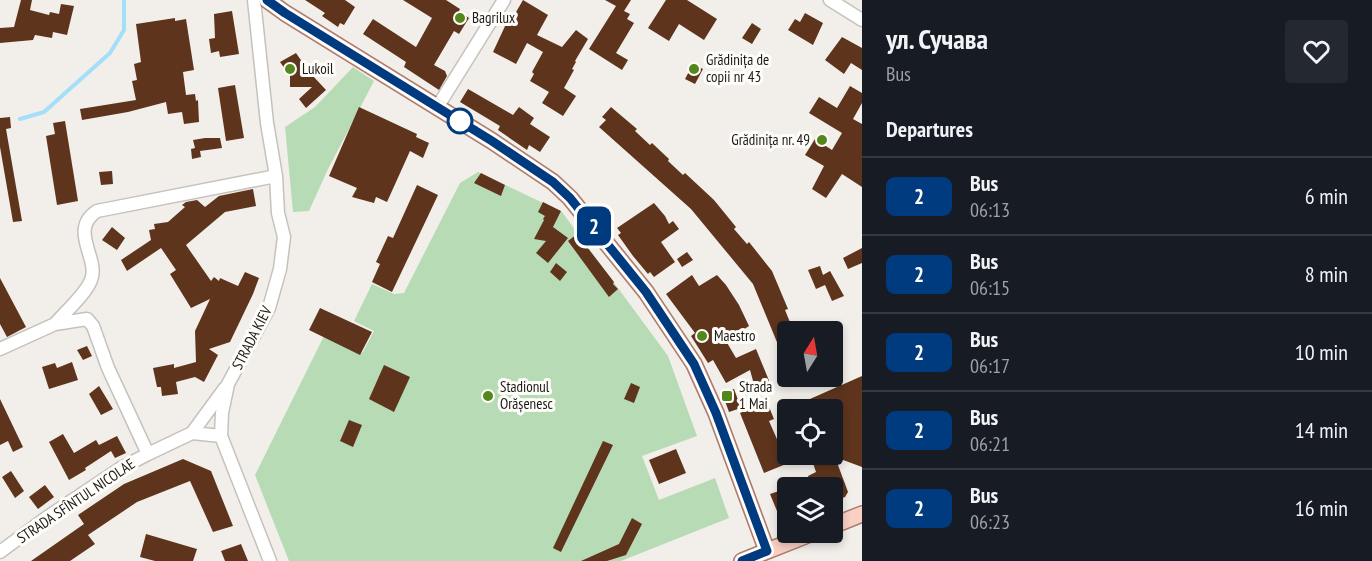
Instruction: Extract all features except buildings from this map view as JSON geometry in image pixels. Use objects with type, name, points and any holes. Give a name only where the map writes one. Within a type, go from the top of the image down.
[{"type":"main road","points":[[267,0],[438,106],[553,182],[570,198],[646,292],[684,348],[702,380],[767,556]]},
{"type":"main road","points":[[843,522],[862,514]]},
{"type":"main road","points":[[742,561],[767,556],[793,543]]},
{"type":"street","name":"STRADA KIEV","points":[[254,0],[267,123],[276,176],[278,213],[284,237],[280,269],[269,308],[228,384],[222,412],[221,436],[270,561]]},
{"type":"street","points":[[438,106],[504,0]]},
{"type":"street","points":[[830,0],[862,20]]},
{"type":"street","points":[[56,324],[91,281],[92,265],[85,233],[86,223],[97,211],[276,176]]},
{"type":"street","points":[[0,349],[56,324],[83,318],[91,322],[108,368],[147,454]]},
{"type":"street","points":[[192,433],[228,384]]},
{"type":"street","points":[[192,433],[221,436]]},
{"type":"street","name":"STRADA SFÎNTUL NICOLAE","points":[[0,552],[46,518],[122,468],[192,433]]},
{"type":"green space","points":[[353,67],[374,81],[309,211],[293,212],[285,127],[315,107]]},
{"type":"green space","name":"Stadionul Orășenesc","points":[[478,172],[562,212],[668,356],[697,436],[642,456],[659,500],[715,478],[729,518],[621,561],[289,561],[255,475],[324,336],[360,354],[363,352],[374,331],[354,321],[372,284],[394,294],[404,293],[460,183]]},
{"type":"waterway","points":[[20,119],[44,112],[110,53],[124,30],[124,0]]},
{"type":"bus line","name":"2","points":[[267,0],[535,169],[570,198],[646,292],[684,348],[702,380],[767,551],[742,561]]},
{"type":"place","name":"Bagrilux","points":[[460,18]]},
{"type":"place","name":"Lukoil","points":[[290,69]]},
{"type":"place","name":"Grădinița de copii nr 43","points":[[694,69]]},
{"type":"place","name":"Grădinița nr. 49","points":[[822,140]]},
{"type":"place","name":"Maestro","points":[[702,336]]},
{"type":"place","name":"Stadionul Orășenesc","points":[[488,396]]},
{"type":"place","name":"Strada 1 Mai","points":[[727,396]]}]
